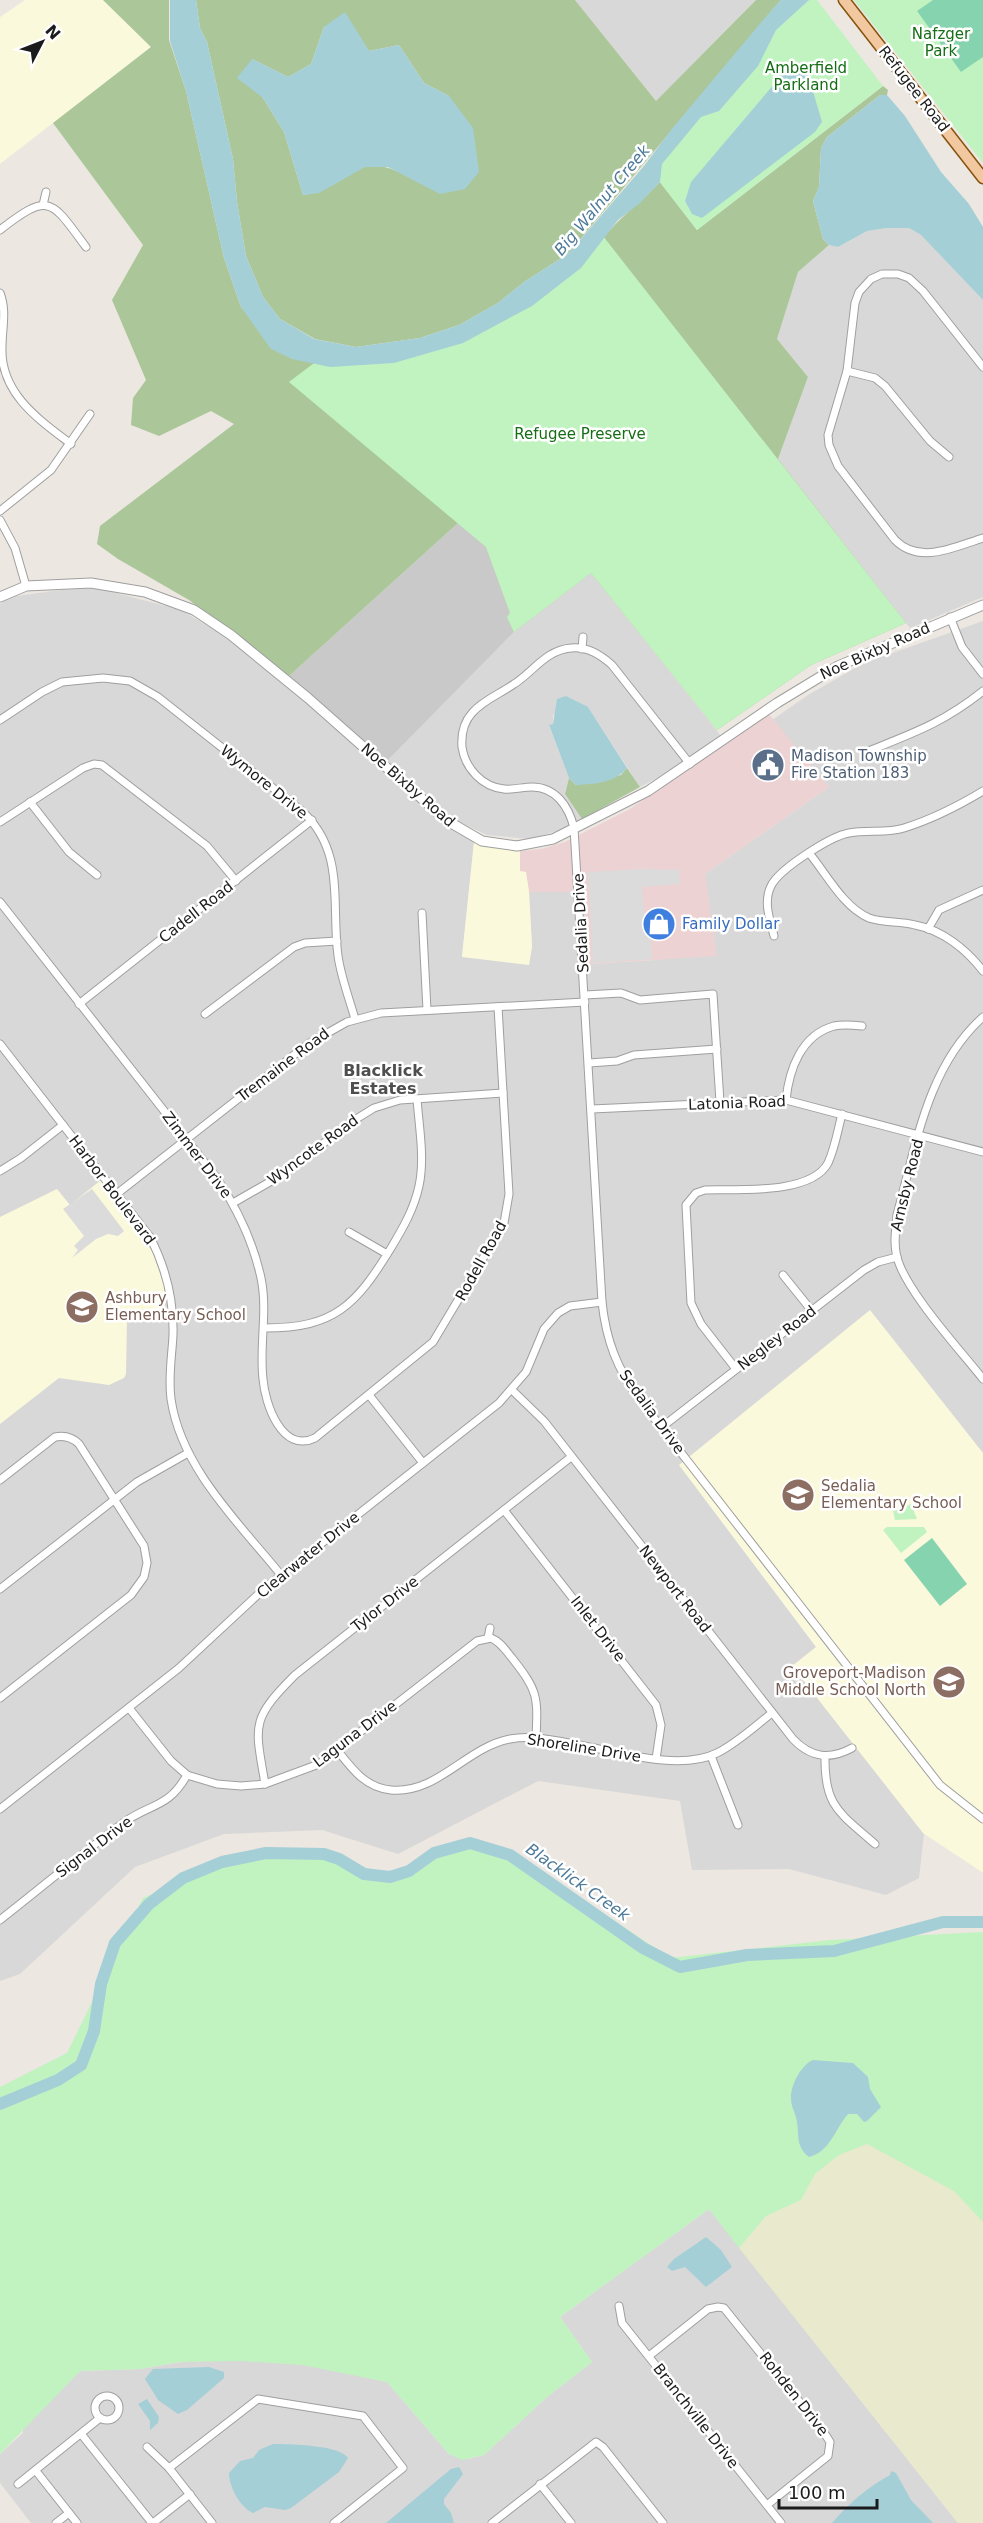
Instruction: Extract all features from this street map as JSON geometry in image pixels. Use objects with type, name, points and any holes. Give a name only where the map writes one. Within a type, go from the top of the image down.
[{"type":"main road","name":"Refugee Road","points":[[845,2],[983,178]]},
{"type":"street","points":[[43,205],[46,192]]},
{"type":"street","points":[[0,230],[27,210],[43,205],[58,212],[86,247]]},
{"type":"street","points":[[983,367],[917,284],[903,275],[882,274],[868,281],[857,296],[847,371],[828,435],[830,450],[838,466],[895,540],[907,549],[928,554],[983,538]]},
{"type":"street","points":[[0,293],[5,311],[2,364],[10,386],[18,398],[39,419],[71,444]]},
{"type":"street","points":[[847,371],[879,381],[930,441],[949,457]]},
{"type":"street","points":[[0,511],[51,470],[90,414]]},
{"type":"street","points":[[0,520],[15,548],[26,586]]},
{"type":"street","name":"Noe Bixby Road","points":[[0,597],[26,586],[76,582],[145,592],[194,610],[231,635],[308,698],[446,820],[477,839],[506,846],[529,845],[553,839],[648,791],[822,674],[853,658],[983,605]]},
{"type":"street","points":[[950,617],[962,647],[983,674]]},
{"type":"street","points":[[582,649],[584,637]]},
{"type":"street","points":[[574,828],[562,802],[553,792],[540,788],[505,789],[480,779],[467,764],[461,738],[463,728],[471,714],[486,701],[516,683],[550,654],[572,648],[598,654],[612,665],[690,764]]},
{"type":"street","name":"Wymore Drive","points":[[0,720],[53,686],[72,680],[104,678],[130,681],[158,697],[312,820],[324,838],[331,858],[337,941],[343,979],[355,1019]]},
{"type":"street","points":[[871,750],[934,725],[962,708],[983,691]]},
{"type":"street","points":[[0,822],[83,768],[98,761],[201,841],[217,856],[236,881]]},
{"type":"street","points":[[774,936],[767,905],[771,886],[784,872],[809,853],[839,835],[903,829],[948,812],[983,791]]},
{"type":"street","points":[[30,802],[69,852],[97,875]]},
{"type":"street","name":"Cadell Road","points":[[79,1004],[312,820]]},
{"type":"street","name":"Sedalia Drive","points":[[574,828],[602,1302],[604,1329],[613,1356],[627,1382],[940,1785],[983,1820]]},
{"type":"street","points":[[809,853],[856,910],[868,918],[928,929],[958,945],[983,971]]},
{"type":"street","points":[[928,929],[939,910],[983,890]]},
{"type":"street","name":"Zimmer Drive","points":[[0,902],[233,1203],[256,1259],[262,1289],[265,1328],[262,1370],[266,1395],[271,1411],[284,1433],[291,1439],[301,1442]]},
{"type":"street","points":[[422,913],[427,1010]]},
{"type":"street","points":[[205,1014],[294,947],[305,943],[337,941]]},
{"type":"street","name":"Tremaine Road","points":[[118,1194],[308,1044],[334,1027],[355,1019],[381,1013],[498,1007],[585,999],[621,993],[640,1000],[713,994],[717,1049]]},
{"type":"street","name":"Rodell Road","points":[[301,1442],[315,1438],[433,1342],[504,1222],[509,1194],[498,1007]]},
{"type":"street","name":"Arnsby Road","points":[[983,1017],[960,1040],[948,1058],[930,1095],[897,1215],[895,1237],[897,1257],[915,1292],[983,1379]]},
{"type":"street","points":[[786,1100],[793,1067],[809,1041],[833,1026],[862,1026]]},
{"type":"street","name":"Harbor Boulevard","points":[[0,1044],[150,1238],[168,1284],[173,1321],[170,1364],[171,1398],[180,1434],[188,1453],[212,1488],[281,1575]]},
{"type":"street","points":[[589,1063],[616,1061],[634,1055],[717,1049],[720,1102]]},
{"type":"street","name":"Wyncote Road","points":[[233,1203],[287,1172],[364,1113],[392,1102],[503,1094]]},
{"type":"street","points":[[265,1328],[301,1327],[335,1314],[360,1294],[370,1281],[409,1216],[419,1186],[421,1161],[417,1099]]},
{"type":"street","name":"Latonia Road","points":[[592,1110],[786,1100],[983,1152]]},
{"type":"street","points":[[736,1369],[701,1324],[691,1303],[684,1210],[691,1197],[705,1190],[792,1186],[813,1179],[828,1163],[842,1114]]},
{"type":"street","points":[[0,1171],[21,1158],[63,1125]]},
{"type":"street","points":[[684,1191],[691,1197]]},
{"type":"street","points":[[349,1232],[387,1254]]},
{"type":"street","name":"Negley Road","points":[[662,1427],[871,1265],[897,1257]]},
{"type":"street","points":[[783,1275],[812,1311]]},
{"type":"street","name":"Clearwater Drive","points":[[0,1809],[179,1668],[281,1575],[512,1390],[526,1372],[544,1329],[558,1313],[570,1306],[602,1302]]},
{"type":"street","name":"Newport Road","points":[[512,1390],[536,1412],[772,1713],[803,1749],[825,1756]]},
{"type":"street","points":[[369,1395],[423,1463]]},
{"type":"street","points":[[0,1480],[49,1442],[65,1436],[68,1428]]},
{"type":"street","points":[[0,1698],[131,1595],[140,1584],[146,1571],[144,1546],[79,1444],[65,1436]]},
{"type":"street","points":[[301,1442],[301,1451]]},
{"type":"street","points":[[0,1589],[148,1474],[188,1453]]},
{"type":"street","name":"Tylor Drive","points":[[265,1784],[258,1742],[258,1724],[265,1708],[295,1675],[572,1457]]},
{"type":"street","name":"Inlet Drive","points":[[504,1510],[656,1705],[661,1725],[656,1759]]},
{"type":"street","points":[[490,1628],[488,1638],[500,1644],[533,1686],[537,1701],[536,1738]]},
{"type":"street","name":"Laguna Drive","points":[[129,1708],[171,1761],[187,1775],[217,1784],[241,1786],[265,1784],[308,1770],[338,1751],[474,1643],[488,1638]]},
{"type":"street","name":"Shoreline Drive","points":[[338,1751],[353,1771],[367,1782],[383,1789],[411,1789],[436,1779],[472,1753],[513,1738],[536,1738],[681,1762],[711,1756],[772,1713]]},
{"type":"street","points":[[852,1748],[838,1755],[825,1756],[825,1782],[832,1802],[840,1813],[875,1844]]},
{"type":"street","points":[[711,1756],[738,1825]]},
{"type":"street","name":"Signal Drive","points":[[0,1920],[124,1822],[165,1802],[179,1788],[187,1775]]},
{"type":"street","name":"Branchville Drive","points":[[619,2306],[622,2323],[781,2523]]},
{"type":"street","name":"Rohden Drive","points":[[649,2356],[708,2309],[718,2307],[726,2309],[733,2317],[830,2442],[830,2452],[826,2458],[767,2505]]},
{"type":"street","points":[[169,2468],[258,2399],[363,2416],[403,2468],[334,2523]]},
{"type":"street","points":[[18,2484],[82,2435],[100,2418]]},
{"type":"street","points":[[82,2435],[153,2523],[190,2494]]},
{"type":"street","points":[[492,2523],[593,2443],[600,2443],[663,2523]]},
{"type":"street","points":[[147,2447],[169,2468],[212,2523]]},
{"type":"street","points":[[36,2471],[77,2523]]},
{"type":"street","points":[[540,2484],[571,2523]]},
{"type":"street","points":[[56,2523],[69,2513]]},
{"type":"shaded area","points":[[25,0],[103,0],[151,47],[0,164],[0,17]]},
{"type":"shaded area","points":[[575,0],[756,0],[656,101]]},
{"type":"shaded area","points":[[909,228],[921,235],[983,300],[983,597],[910,628],[778,459],[808,377],[777,339],[798,272],[829,245],[838,247],[867,231]]},
{"type":"shaded area","points":[[458,523],[486,547],[510,613],[507,617],[514,632],[387,761],[289,676]]},
{"type":"shaded area","points":[[591,573],[721,736],[680,766],[640,787],[588,707],[553,715],[553,724],[549,726],[569,778],[565,794],[582,819],[569,827],[531,839],[487,835],[448,817],[387,761],[514,632]]},
{"type":"shaded area","points":[[97,588],[181,610],[221,634],[297,691],[437,818],[474,842],[462,956],[532,947],[529,892],[584,891],[589,964],[657,960],[705,874],[829,787],[772,720],[808,695],[864,663],[983,621],[983,1873],[924,1833],[919,1878],[886,1895],[789,1869],[692,1870],[680,1801],[538,1781],[398,1854],[322,1830],[224,1834],[135,1867],[20,1974],[0,1981],[0,604],[9,597]]},
{"type":"shaded area","points":[[768,713],[829,787],[705,874],[717,956],[589,964],[584,892],[529,892],[526,873],[520,872],[520,851],[541,849],[565,842],[630,809]]},
{"type":"shaded area","points":[[474,842],[520,850],[520,871],[526,872],[529,892],[532,947],[529,965],[462,957]]},
{"type":"shaded area","points":[[679,870],[680,884],[642,887],[644,913],[650,914],[652,959],[593,963],[588,872]]},
{"type":"shaded area","name":"Ashbury Elementary School","points":[[101,1180],[135,1222],[153,1253],[164,1285],[165,1317],[127,1319],[124,1378],[109,1385],[59,1378],[0,1424],[0,1217],[57,1189],[70,1205]]},
{"type":"shaded area","points":[[92,1189],[124,1231],[118,1236],[108,1234],[96,1239],[72,1258],[78,1250],[74,1246],[84,1236],[63,1209]]},
{"type":"shaded area","points":[[870,1310],[983,1453],[983,1873],[923,1833],[792,1666],[816,1647],[679,1465]]},
{"type":"shaded area","points":[[709,2209],[958,2523],[31,2523],[0,2483],[0,2454],[23,2433],[27,2413],[47,2405],[56,2388],[80,2371],[141,2369],[203,2358],[311,2365],[387,2382],[449,2454],[468,2459],[484,2455],[547,2397],[592,2362],[560,2317]]},
{"type":"green space","points":[[103,0],[169,0],[169,40],[186,91],[224,258],[241,307],[292,359],[463,343],[604,237],[660,182],[697,230],[883,86],[888,90],[887,95],[880,95],[827,137],[821,148],[819,187],[813,201],[823,239],[829,245],[798,272],[777,339],[808,377],[778,459],[906,623],[811,665],[717,730],[591,573],[514,632],[507,617],[510,613],[486,547],[458,523],[289,676],[189,600],[118,559],[97,544],[100,526],[234,424],[211,411],[159,436],[131,425],[133,398],[146,380],[112,300],[143,245],[53,123],[151,47]]},
{"type":"green space","points":[[196,0],[575,0],[656,101],[756,0],[781,0],[568,254],[524,282],[498,303],[459,325],[420,338],[356,347],[315,339],[280,319],[263,297],[246,256],[233,159],[207,42],[200,28]],"holes":[[[324,27],[369,51],[399,45],[424,83],[449,96],[440,193],[402,173],[381,166],[371,166],[362,168],[319,191],[303,195],[284,132],[263,98],[252,59],[288,77],[311,64]]]},
{"type":"green space","name":"Amberfield Parkland","points":[[801,0],[817,0],[883,86],[697,230],[652,172]]},
{"type":"green space","name":"Nafzger Park","points":[[854,0],[983,0],[983,163]]},
{"type":"green space","points":[[933,0],[983,0],[983,57],[961,72],[917,11]]},
{"type":"green space","name":"Refugee Preserve","points":[[603,236],[906,623],[811,665],[717,730],[591,573],[514,632],[507,617],[510,613],[486,547],[289,382],[330,351],[450,344]]},
{"type":"green space","points":[[627,768],[640,787],[582,819],[565,794],[569,778],[576,785],[621,775]]},
{"type":"green space","points":[[911,1504],[917,1519],[895,1520],[893,1511]]},
{"type":"green space","points":[[887,1527],[924,1527],[927,1532],[901,1553],[883,1530]]},
{"type":"green space","points":[[932,1538],[967,1584],[940,1606],[904,1560]]},
{"type":"green space","points":[[470,1843],[524,1860],[670,1958],[830,1940],[983,1932],[983,2222],[954,2191],[867,2144],[839,2155],[815,2174],[801,2200],[766,2216],[739,2248],[709,2209],[560,2317],[592,2362],[547,2397],[484,2455],[462,2460],[449,2454],[387,2382],[302,2365],[241,2361],[180,2362],[141,2369],[80,2371],[0,2454],[0,2087],[67,2053],[143,1898],[240,1858],[330,1854],[390,1877]]},
{"type":"green space","points":[[867,2144],[955,2191],[983,2222],[983,2523],[958,2523],[739,2248],[766,2216],[801,2200],[815,2174],[839,2155]]},
{"type":"water","points":[[170,0],[196,0],[200,28],[207,42],[233,159],[246,256],[263,297],[280,319],[314,339],[356,347],[420,338],[459,325],[498,303],[524,282],[568,254],[644,166],[671,130],[775,6],[781,0],[809,0],[776,30],[758,66],[719,111],[701,117],[662,164],[660,182],[640,203],[618,220],[581,268],[532,306],[463,343],[394,363],[330,367],[292,359],[271,349],[241,307],[224,258],[186,91],[170,41]]},
{"type":"water","points":[[345,12],[369,51],[399,45],[424,83],[449,96],[473,128],[479,172],[465,189],[440,194],[388,167],[365,167],[319,193],[303,195],[284,132],[263,98],[237,78],[252,59],[288,77],[311,64],[324,27]]},
{"type":"water","points":[[792,63],[804,68],[822,122],[815,132],[702,218],[692,214],[685,201],[691,182]]},
{"type":"water","points":[[880,95],[887,95],[905,116],[941,172],[969,204],[983,227],[983,300],[921,235],[909,228],[867,231],[838,247],[829,245],[823,239],[813,201],[819,187],[821,148],[827,137]]},
{"type":"water","points":[[566,696],[588,707],[627,768],[622,773],[610,780],[576,785],[569,778],[549,725],[553,724],[557,699]]},
{"type":"water","points":[[813,2060],[853,2063],[868,2077],[870,2089],[881,2107],[864,2122],[857,2114],[848,2114],[827,2145],[809,2157],[800,2145],[791,2094],[794,2082],[801,2071]]},
{"type":"water","points":[[706,2237],[721,2250],[732,2267],[706,2287],[685,2267],[672,2271],[667,2267],[674,2259]]},
{"type":"water","points":[[209,2367],[224,2372],[224,2378],[187,2410],[178,2414],[158,2400],[145,2379],[153,2369]]},
{"type":"water","points":[[147,2399],[159,2417],[158,2423],[150,2430],[150,2421],[138,2404]]},
{"type":"water","points":[[273,2444],[325,2448],[335,2450],[348,2458],[339,2472],[291,2508],[285,2510],[265,2507],[253,2513],[236,2496],[229,2473],[240,2461],[253,2458],[259,2450]]},
{"type":"water","points":[[459,2467],[463,2474],[444,2499],[444,2504],[451,2513],[454,2523],[386,2523],[451,2469]]},
{"type":"water","points":[[891,2471],[896,2473],[911,2500],[933,2523],[832,2523],[852,2502],[890,2475]]},
{"type":"waterway","name":"Blacklick Creek","points":[[0,2104],[58,2080],[81,2065],[94,2031],[101,1984],[115,1943],[149,1904],[183,1878],[222,1862],[266,1853],[324,1854],[339,1859],[364,1874],[390,1877],[409,1871],[434,1853],[470,1843],[510,1855],[643,1948],[680,1967],[747,1955],[834,1951],[943,1922],[983,1922]]},
{"type":"place","name":"Madison Township Fire Station 183","points":[[768,765]]},
{"type":"place","name":"Family Dollar","points":[[659,924]]},
{"type":"place","name":"Ashbury Elementary School","points":[[82,1307]]},
{"type":"place","name":"Sedalia Elementary School","points":[[798,1495]]},
{"type":"place","name":"Groveport-Madison Middle School North","points":[[949,1682]]},
{"type":"district","name":"Blacklick Estates","points":[[383,1079]]},
{"type":"water label","name":"Big Walnut Creek","points":[[602,200]]}]
